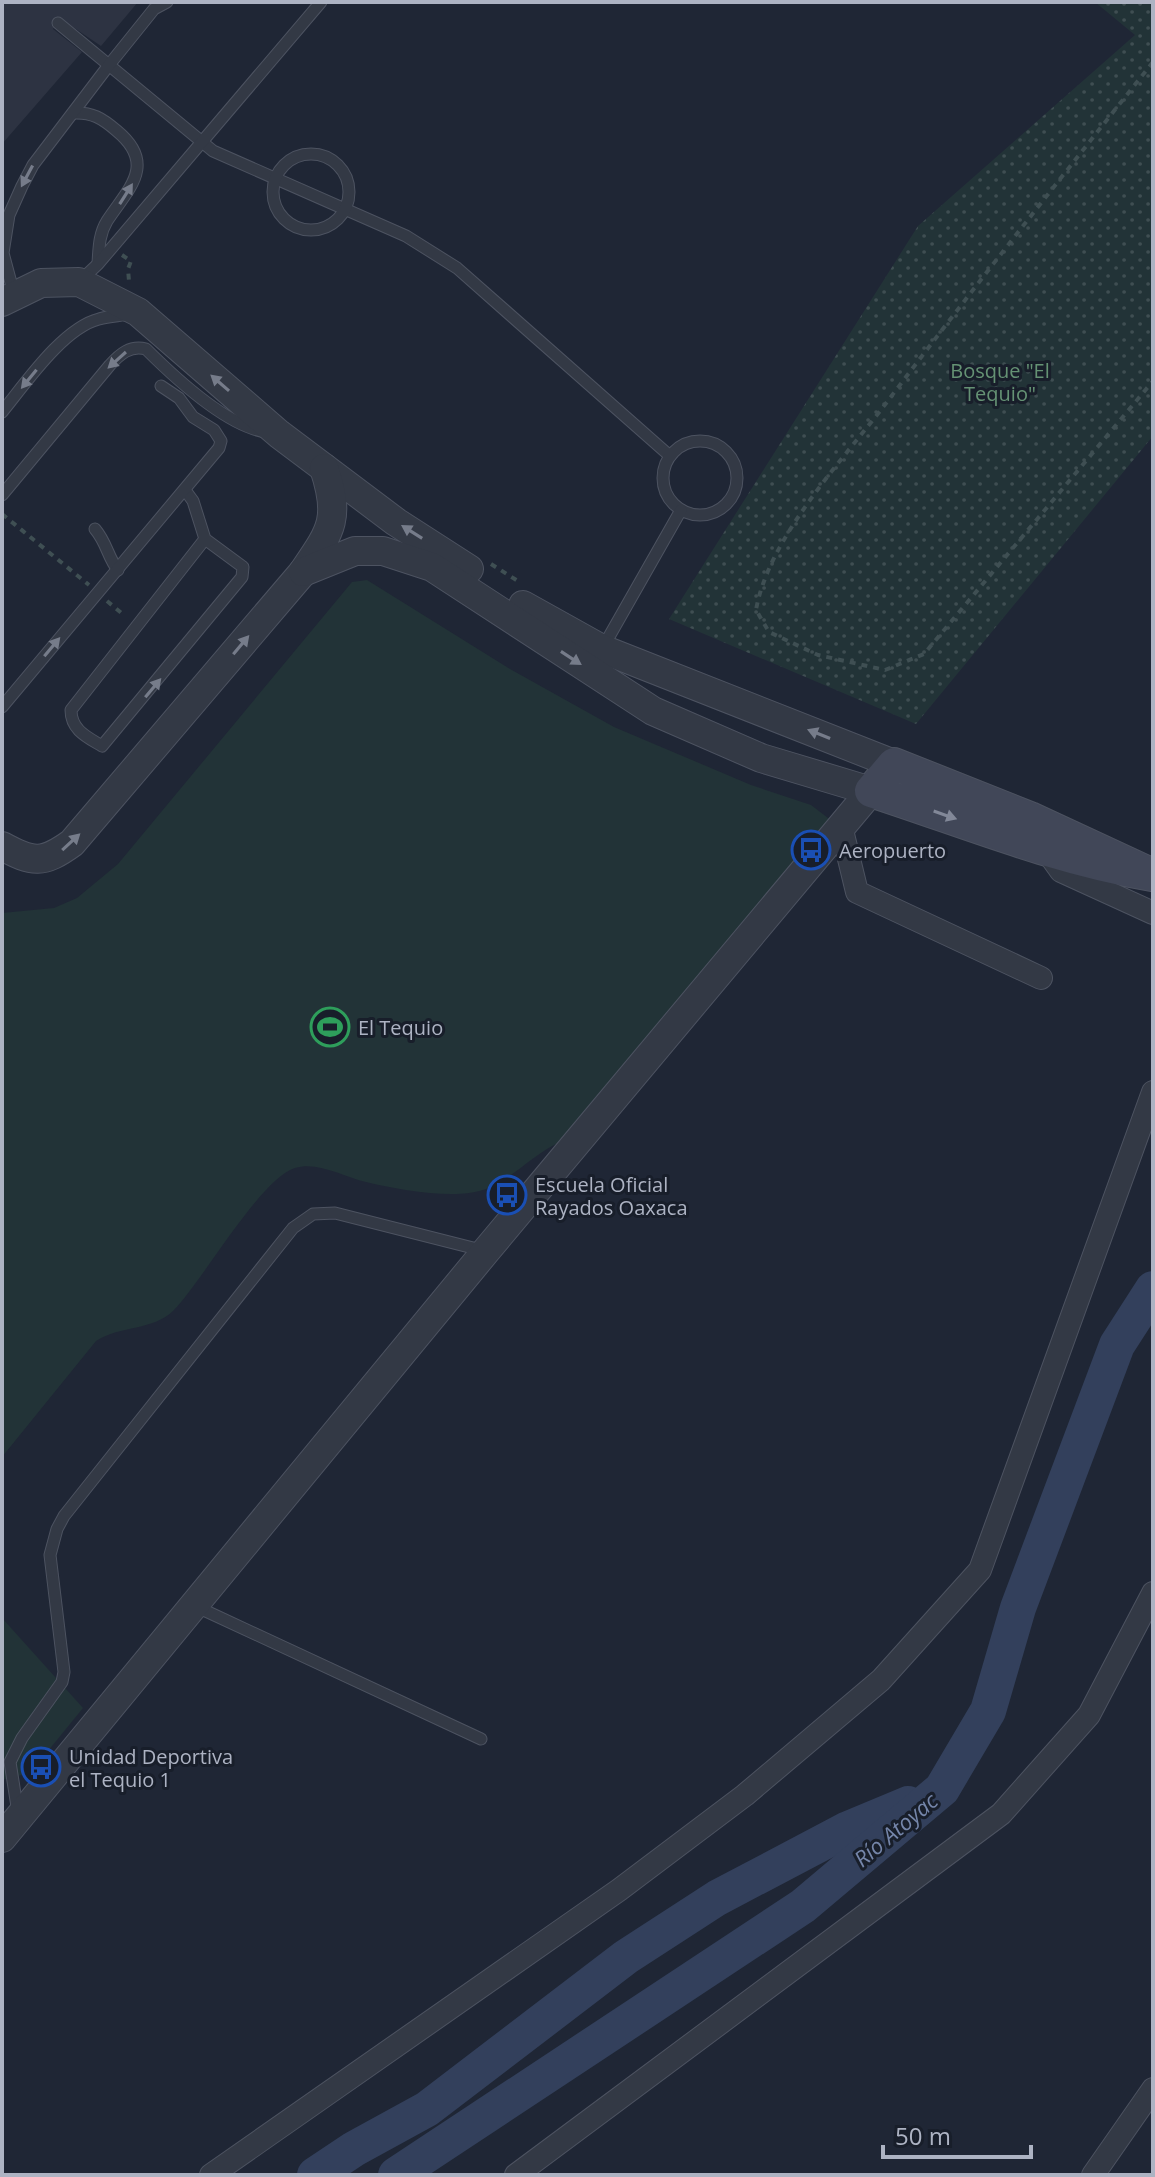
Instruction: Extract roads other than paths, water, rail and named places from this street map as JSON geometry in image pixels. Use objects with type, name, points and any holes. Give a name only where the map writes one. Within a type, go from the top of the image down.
[{"type":"main road","points":[[894,764],[1042,823],[1152,875],[1105,867],[1046,850],[871,791],[894,764]]},
{"type":"street","points":[[8,298],[41,283],[88,273],[136,300],[279,434],[396,522],[537,614],[602,649],[894,764]]},
{"type":"street","points":[[2,846],[35,861],[55,855],[72,843],[303,572],[329,533],[332,501],[324,468]]},
{"type":"street","points":[[10,1828],[871,791],[761,758],[653,711],[456,581],[404,556],[383,551],[355,551],[303,572]]},
{"type":"street","points":[[841,826],[857,892],[1041,978]]},
{"type":"street","points":[[1046,850],[1061,871],[1153,913]]},
{"type":"street","points":[[211,2175],[619,1890],[745,1795],[881,1680],[980,1570],[1153,1092]]},
{"type":"street","points":[[516,2175],[1001,1814],[1089,1715],[1153,1593]]},
{"type":"street","points":[[1093,2175],[1153,2089]]},
{"type":"lane","points":[[8,298],[3,253],[5,216],[33,165],[154,9],[167,2]]},
{"type":"lane","points":[[88,273],[321,2]]},
{"type":"lane","points":[[58,23],[213,151],[406,236],[457,268],[670,456]]},
{"type":"lane","points":[[73,113],[88,112],[101,118],[128,142],[137,165],[132,188],[106,222],[88,273]]},
{"type":"lane","points":[[319,154],[342,169],[348,181],[350,194],[345,210],[338,220],[325,228],[311,231],[295,228],[283,219],[275,207],[272,192],[274,178],[282,166],[293,158],[319,154]]},
{"type":"lane","points":[[2,412],[41,363],[68,336],[136,300]]},
{"type":"lane","points":[[2,495],[110,365],[120,354],[131,349],[146,349],[204,400],[243,426],[279,434]]},
{"type":"lane","points":[[2,707],[216,454],[221,441],[214,430],[193,417],[179,398],[161,386]]},
{"type":"lane","points":[[705,441],[718,445],[735,465],[738,478],[729,502],[719,511],[706,515],[693,515],[681,510],[671,502],[665,491],[664,467],[670,456],[692,442],[705,441]]},
{"type":"lane","points":[[185,490],[193,501],[205,539],[243,567],[242,577],[102,746],[77,730],[71,710],[205,539]]},
{"type":"lane","points":[[602,649],[681,510]]},
{"type":"lane","points":[[95,529],[106,543],[118,570]]},
{"type":"lane","points":[[10,1828],[10,1762],[22,1738],[62,1682],[64,1672],[50,1555],[57,1529],[64,1516],[293,1228],[313,1214],[335,1213],[486,1251]]},
{"type":"lane","points":[[194,1606],[481,1739]]},
{"type":"waterway","name":"Río Atoyac","points":[[396,2175],[803,1906],[942,1789],[988,1711],[1018,1608],[1117,1345],[1153,1289]]},
{"type":"waterway","points":[[315,2175],[354,2149],[427,2109],[626,1957],[717,1898],[848,1829],[908,1804]]},
{"type":"place","name":"Aeropuerto","points":[[811,850]]},
{"type":"place","name":"El Tequio","points":[[330,1027]]},
{"type":"place","name":"Escuela Oficial Rayados Oaxaca","points":[[507,1195]]},
{"type":"place","name":"Unidad Deportiva el Tequio 1","points":[[41,1767]]},
{"type":"park label","name":"Bosque \"El Tequio\"","points":[[1000,382]]}]
